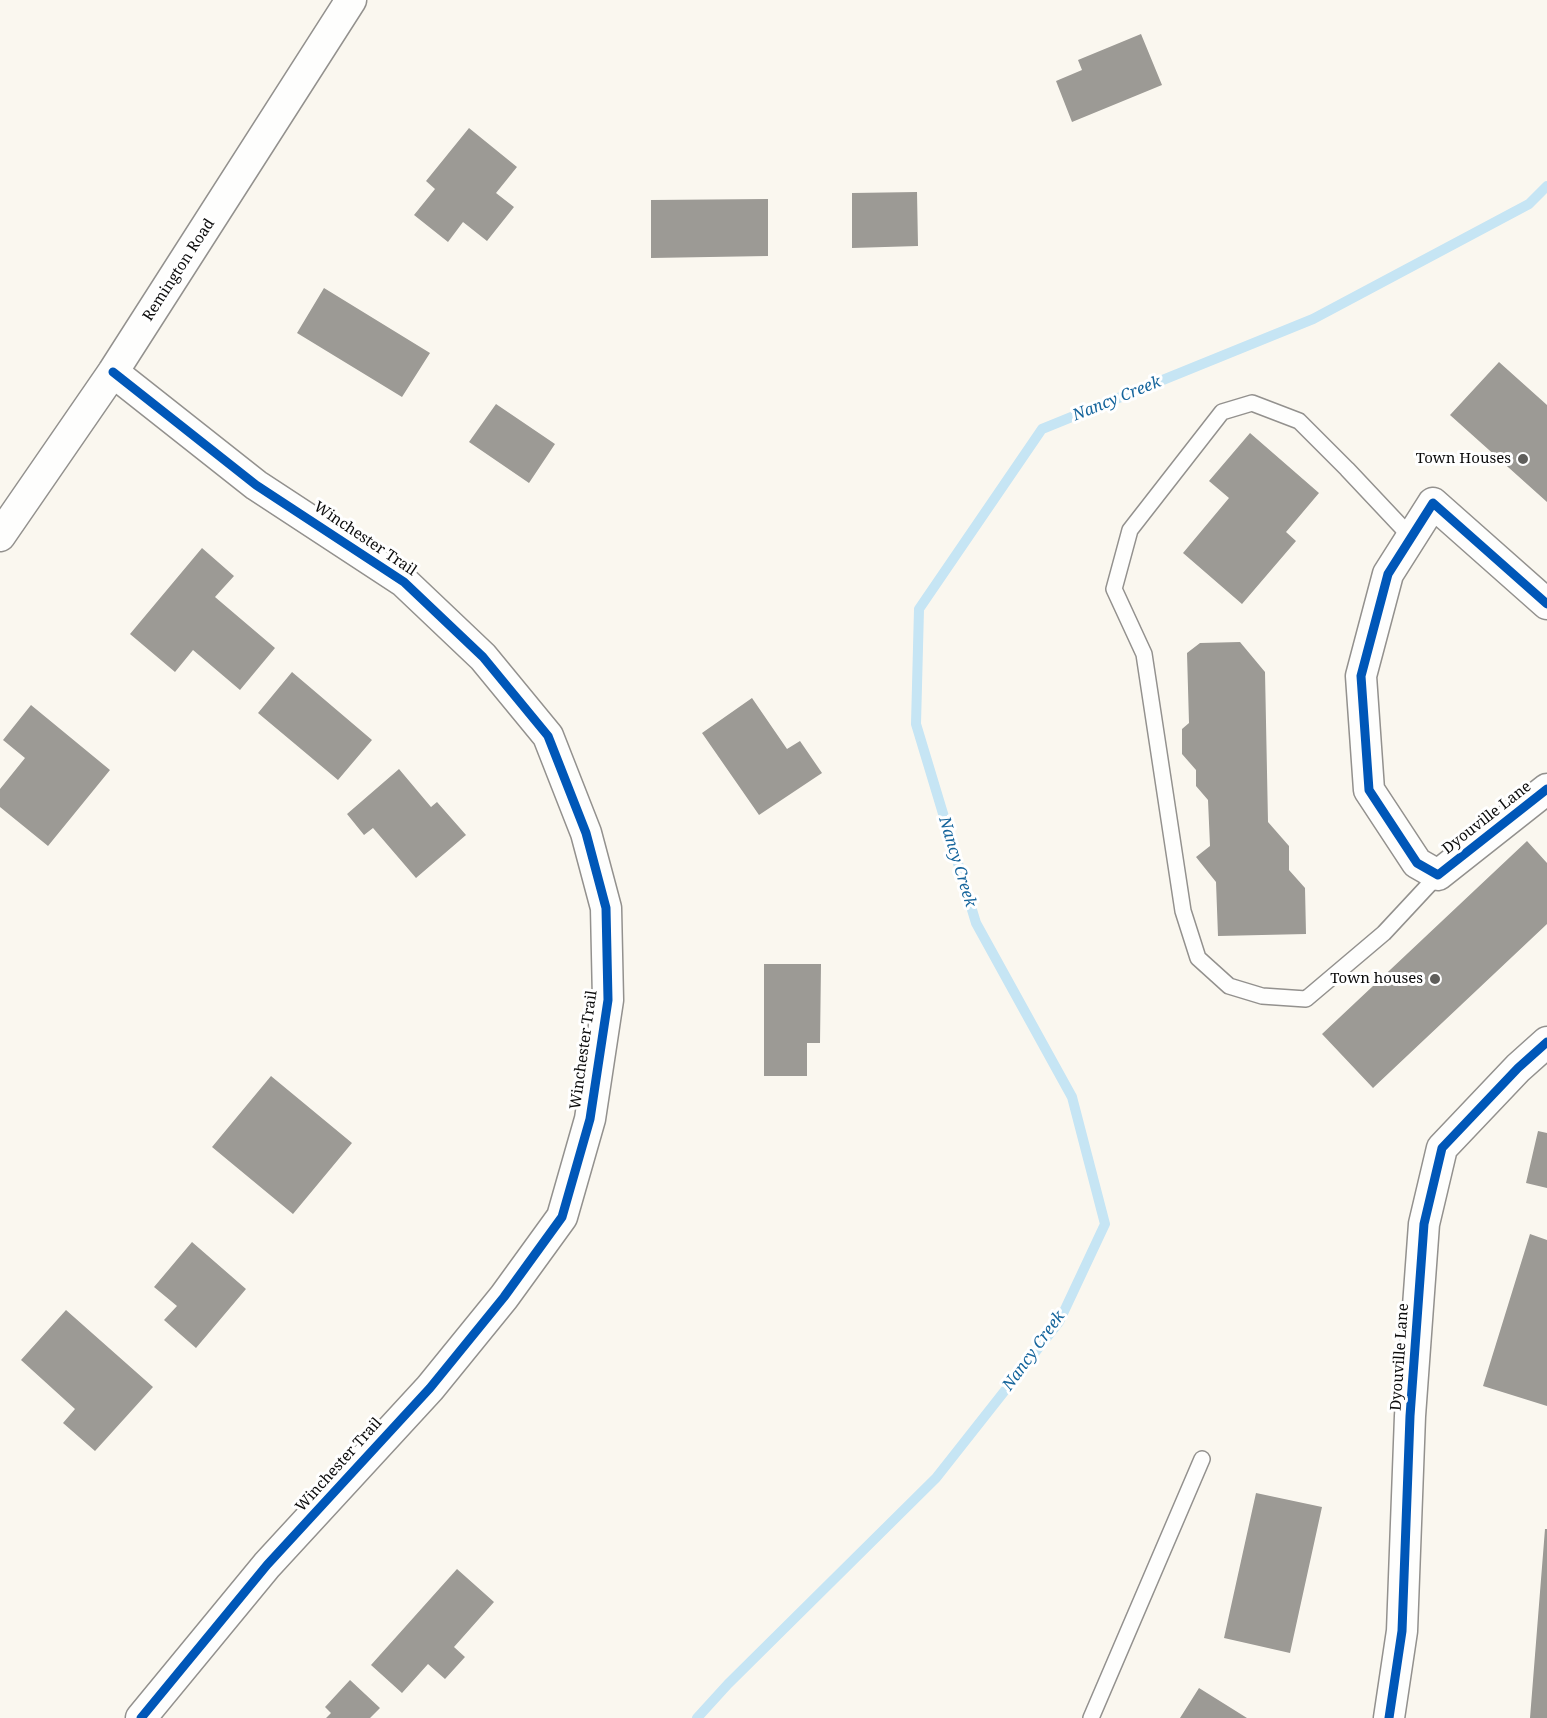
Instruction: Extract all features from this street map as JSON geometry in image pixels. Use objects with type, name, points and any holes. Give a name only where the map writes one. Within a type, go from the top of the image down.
[{"type":"street","name":"Remington Road","points":[[0,536],[113,372],[351,0]]},
{"type":"street","name":"Winchester Trail","points":[[113,372],[256,485],[404,582],[483,657],[548,736],[586,833],[606,908],[608,1000],[590,1119],[562,1217],[504,1297],[430,1388],[267,1565],[141,1718]]},
{"type":"street","name":"Dyouville Lane","points":[[1547,604],[1433,503],[1388,574],[1361,676],[1369,790],[1417,863],[1438,875],[1547,789]]},
{"type":"street","name":"Dyouville Lane","points":[[1389,1718],[1402,1631],[1410,1416],[1424,1224],[1442,1148],[1518,1068],[1547,1042]]},
{"type":"lane","points":[[1411,537],[1299,421],[1252,403],[1222,412],[1130,530],[1114,589],[1144,654],[1183,911],[1198,958],[1229,986],[1262,996],[1306,999],[1384,933],[1438,875]]},
{"type":"lane","points":[[1091,1718],[1202,1459]]},
{"type":"building","points":[[1141,34],[1162,85],[1072,122],[1056,81],[1082,70],[1078,60]]},
{"type":"building","points":[[469,128],[517,167],[496,193],[514,207],[487,241],[463,222],[448,242],[414,215],[435,189],[426,181]]},
{"type":"building","points":[[917,192],[918,246],[852,248],[852,193]]},
{"type":"building","points":[[768,199],[768,256],[651,258],[651,200]]},
{"type":"building","points":[[324,288],[430,353],[402,397],[297,333]]},
{"type":"building","name":"Town Houses","points":[[1499,362],[1547,405],[1547,502],[1450,415]]},
{"type":"building","points":[[496,404],[555,444],[529,483],[469,442]]},
{"type":"building","points":[[1250,433],[1319,493],[1286,532],[1296,541],[1242,604],[1183,553],[1229,498],[1209,481]]},
{"type":"building","points":[[202,548],[234,576],[215,597],[275,648],[240,690],[193,650],[175,672],[130,634]]},
{"type":"building","points":[[1240,642],[1265,672],[1268,822],[1289,846],[1289,870],[1305,888],[1306,934],[1218,936],[1216,882],[1196,857],[1210,846],[1208,800],[1196,786],[1196,770],[1182,754],[1182,729],[1189,723],[1187,653],[1200,643]]},
{"type":"building","points":[[292,672],[372,740],[338,780],[258,713]]},
{"type":"building","points":[[752,698],[787,749],[800,741],[822,773],[759,815],[702,733]]},
{"type":"building","points":[[31,705],[110,770],[48,846],[0,807],[0,789],[25,758],[3,740]]},
{"type":"building","points":[[399,769],[431,807],[437,802],[466,835],[416,878],[373,828],[364,835],[347,814]]},
{"type":"building","name":"Town houses","points":[[1527,841],[1547,863],[1547,924],[1373,1088],[1322,1034]]},
{"type":"building","points":[[764,964],[821,964],[820,1043],[807,1043],[807,1076],[764,1076]]},
{"type":"building","points":[[271,1076],[352,1143],[293,1214],[212,1147]]},
{"type":"building","points":[[1538,1131],[1547,1133],[1547,1188],[1526,1183]]},
{"type":"building","points":[[1530,1234],[1547,1240],[1547,1406],[1483,1386]]},
{"type":"building","points":[[192,1242],[246,1289],[196,1348],[164,1320],[177,1306],[154,1287]]},
{"type":"building","points":[[66,1310],[153,1387],[95,1451],[63,1423],[75,1409],[21,1360]]},
{"type":"building","points":[[1256,1493],[1322,1507],[1290,1653],[1224,1638]]},
{"type":"building","points":[[1545,1529],[1547,1529],[1547,1718],[1530,1718]]},
{"type":"building","points":[[457,1569],[494,1602],[454,1647],[465,1657],[445,1679],[428,1664],[402,1693],[371,1665]]},
{"type":"building","points":[[350,1680],[380,1708],[370,1718],[326,1718],[331,1713],[325,1707]]},
{"type":"building","points":[[1199,1688],[1247,1718],[1180,1718]]},
{"type":"waterway","name":"Nancy Creek","points":[[697,1718],[728,1684],[936,1478],[1059,1322],[1105,1224],[1072,1097],[976,923],[916,724],[919,609],[1042,429],[1313,319],[1529,204],[1547,186]]},
{"type":"cycle path","points":[[113,372],[256,485],[404,582],[483,657],[548,736],[586,833],[606,908],[608,1000],[590,1119],[562,1217],[504,1297],[430,1388],[267,1565],[141,1718]]},
{"type":"cycle path","points":[[1547,604],[1433,503],[1388,574],[1361,676],[1369,790],[1417,863],[1438,875],[1547,789]]},
{"type":"cycle path","points":[[1389,1718],[1402,1631],[1410,1416],[1424,1224],[1442,1148],[1518,1068],[1547,1042]]},
{"type":"place","name":"Town Houses","points":[[1523,459]]},
{"type":"place","name":"Town houses","points":[[1435,979]]}]
